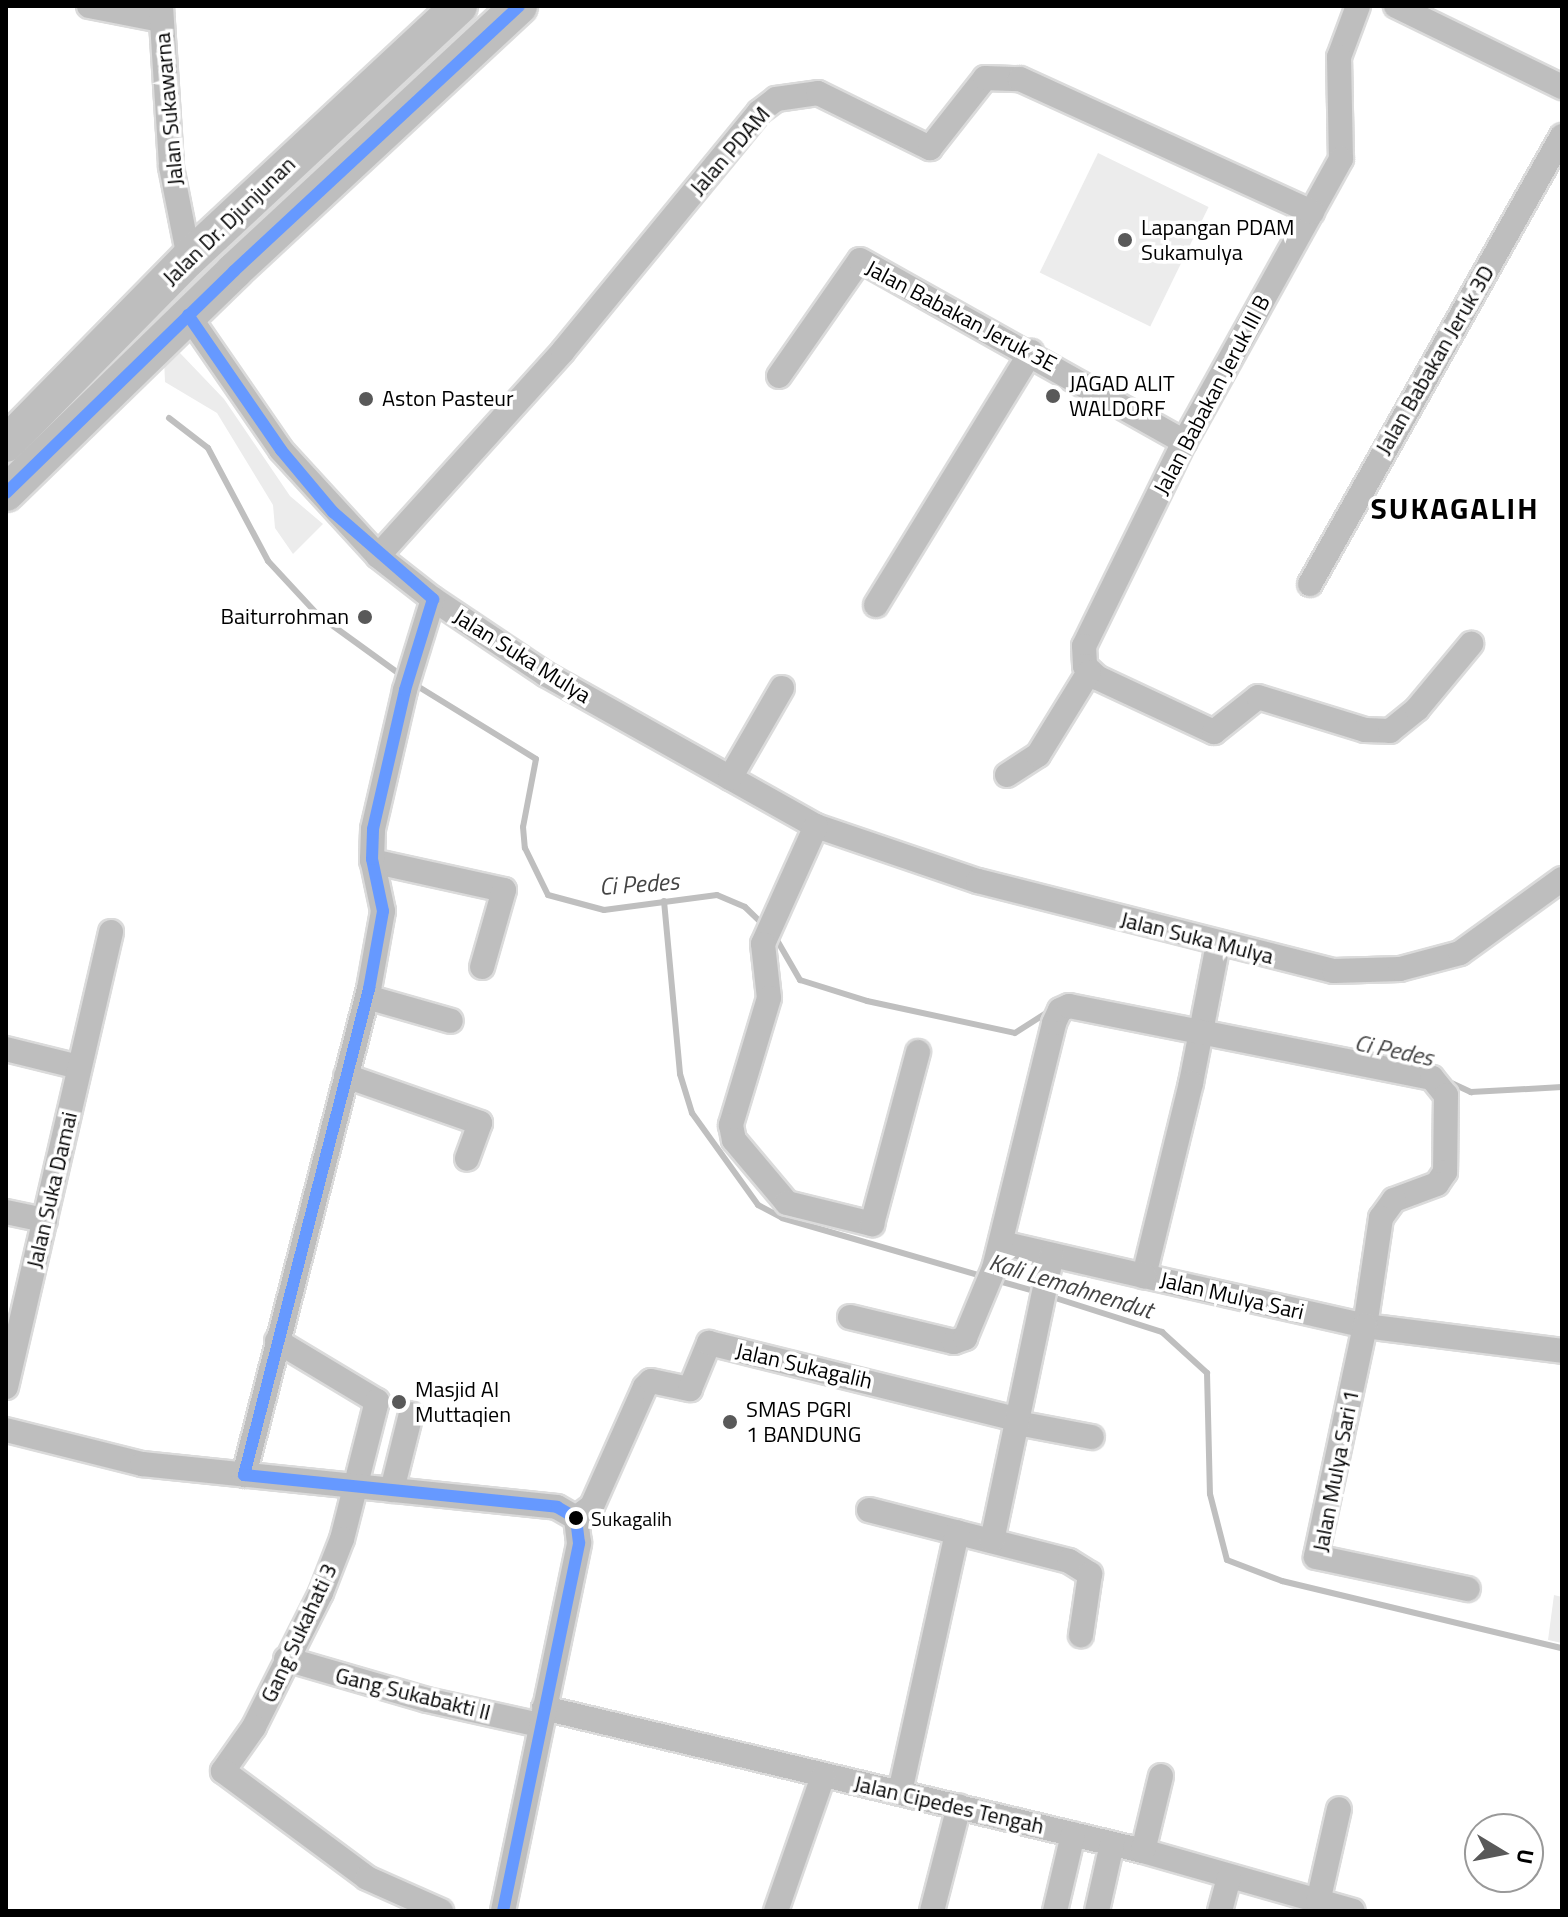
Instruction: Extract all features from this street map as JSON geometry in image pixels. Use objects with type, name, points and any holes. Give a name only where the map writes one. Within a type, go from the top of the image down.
[{"type":"highway","name":"Jalan Dr. Djunjunan","points":[[6,444],[189,258],[459,6]]},
{"type":"highway","name":"Jalan Dr. Djunjunan","points":[[6,493],[188,315],[519,6]]},
{"type":"street","points":[[89,6],[161,13]]},
{"type":"street","name":"Jalan Babakan Jeruk III B","points":[[1089,672],[1084,646],[1184,442],[1312,212],[1344,147],[1339,57],[1358,6]]},
{"type":"street","points":[[1396,6],[1562,87]]},
{"type":"street","name":"Jalan Sukawarna","points":[[161,13],[171,167],[189,258]]},
{"type":"street","name":"Jalan PDAM","points":[[378,556],[563,351],[759,112],[776,99],[818,93],[930,148],[985,78],[1020,79],[1312,212]]},
{"type":"street","name":"Jalan Babakan Jeruk 3D","points":[[1310,584],[1562,136]]},
{"type":"street","name":"Jalan Babakan Jeruk 3E","points":[[779,376],[860,260],[1031,352],[1184,442]]},
{"type":"street","name":"Jalan Suka Mulya","points":[[188,315],[281,450],[378,556],[433,599],[545,674],[816,826],[978,881],[1334,971],[1433,963],[1481,941],[1562,879]]},
{"type":"street","points":[[876,605],[1031,352]]},
{"type":"street","points":[[244,1475],[367,997],[383,911],[372,861],[373,829],[407,681],[433,599]]},
{"type":"street","points":[[1007,775],[1038,755],[1089,672],[1214,732],[1258,697],[1365,730],[1390,731],[1417,709],[1471,644]]},
{"type":"street","points":[[730,778],[782,688]]},
{"type":"street","points":[[816,826],[763,944],[769,998],[731,1130],[759,1174],[787,1203],[873,1222],[918,1052]]},
{"type":"street","points":[[372,861],[504,890],[482,967]]},
{"type":"street","name":"Jalan Suka Damai","points":[[6,1387],[111,932]]},
{"type":"street","name":"Jalan Mulya Sari","points":[[1218,944],[1201,1036],[1144,1276],[1365,1326],[1562,1351]]},
{"type":"street","points":[[367,997],[451,1021]]},
{"type":"street","points":[[850,1317],[954,1342],[965,1338],[994,1268],[1060,1010],[1082,1008],[1201,1036],[1432,1078],[1443,1085],[1446,1115],[1442,1179],[1394,1200],[1381,1218],[1365,1326]]},
{"type":"street","points":[[6,1049],[79,1067]]},
{"type":"street","points":[[346,1076],[480,1123],[467,1159]]},
{"type":"street","points":[[6,1212],[45,1220]]},
{"type":"street","points":[[1001,1243],[1144,1276]]},
{"type":"street","points":[[992,1541],[1052,1255]]},
{"type":"street","name":"Jalan Mulya Sari 1","points":[[1365,1326],[1316,1560],[1468,1589]]},
{"type":"street","name":"Gang Sukahati 3","points":[[277,1341],[377,1401],[321,1593],[254,1727],[223,1771],[367,1878],[441,1911]]},
{"type":"street","name":"Jalan Sukagalih","points":[[576,1518],[592,1506],[645,1387],[651,1381],[690,1389],[709,1343],[1017,1421]]},
{"type":"street","points":[[392,1490],[411,1414]]},
{"type":"street","points":[[1017,1421],[1092,1437]]},
{"type":"street","points":[[6,1430],[142,1464],[557,1507],[576,1518],[579,1543],[503,1911]]},
{"type":"street","points":[[869,1510],[1069,1561],[1090,1574],[1081,1635]]},
{"type":"street","points":[[900,1792],[957,1532]]},
{"type":"street","name":"Gang Sukabakti II","points":[[286,1659],[427,1700],[542,1716]]},
{"type":"street","name":"Jalan Cipedes Tengah","points":[[542,1716],[959,1806],[1143,1851],[1353,1911]]},
{"type":"street","points":[[776,1911],[823,1776]]},
{"type":"street","points":[[1143,1851],[1161,1776]]},
{"type":"street","points":[[932,1911],[959,1806]]},
{"type":"street","points":[[1318,1902],[1339,1809]]},
{"type":"street","points":[[1055,1911],[1073,1834]]},
{"type":"street","points":[[1097,1911],[1112,1844]]},
{"type":"street","points":[[1220,1911],[1229,1878]]},
{"type":"shaded area","name":"Lapangan PDAM Sukamulya","points":[[1098,153],[1209,207],[1150,326],[1040,273]]},
{"type":"shaded area","points":[[180,353],[224,399],[290,496],[323,524],[293,554],[275,528],[273,505],[217,413],[165,382],[164,358]]},
{"type":"shaded area","points":[[1554,1595],[1562,1597],[1562,1643],[1548,1640]]},
{"type":"waterway","name":"Ci Pedes","points":[[169,418],[208,448],[268,561],[318,615],[405,678]]},
{"type":"waterway","name":"Ci Pedes","points":[[414,684],[536,759],[523,827],[525,848],[548,895],[604,910],[717,895],[745,907],[766,927]]},
{"type":"waterway","name":"Kali Lemahnendut","points":[[664,901],[680,1074],[692,1113],[758,1205],[782,1218],[985,1277]]},
{"type":"waterway","name":"Ci Pedes","points":[[774,935],[800,980],[867,1001],[1015,1033],[1051,1010]]},
{"type":"waterway","name":"Ci Pedes","points":[[1445,1080],[1471,1092],[1562,1087]]},
{"type":"waterway","name":"Kali Lemahnendut","points":[[995,1280],[1038,1292]]},
{"type":"waterway","name":"Kali Lemahnendut","points":[[1049,1296],[1162,1332],[1207,1373],[1210,1494],[1227,1560],[1282,1581],[1562,1648]]},
{"type":"transit line","points":[[6,493],[234,271],[519,6]]},
{"type":"transit line","points":[[188,315],[281,450],[333,512],[433,599]]},
{"type":"transit line","points":[[244,1475],[369,989],[383,911],[372,859],[373,829],[405,690],[433,599]]},
{"type":"transit line","points":[[244,1475],[557,1507],[576,1518]]},
{"type":"transit line","points":[[503,1911],[579,1543],[576,1518]]},
{"type":"place","name":"Lapangan PDAM Sukamulya","points":[[1125,240]]},
{"type":"place","name":"JAGAD ALIT WALDORF","points":[[1053,396]]},
{"type":"place","name":"Aston Pasteur","points":[[366,399]]},
{"type":"place","name":"Baiturrohman","points":[[365,617]]},
{"type":"place","name":"Masjid Al Muttaqien","points":[[399,1402]]},
{"type":"place","name":"SMAS PGRI 1 BANDUNG","points":[[730,1422]]},
{"type":"place","name":"Sukagalih","points":[[576,1518]]},
{"type":"district","name":"SUKAGALIH","points":[[1455,508]]}]
